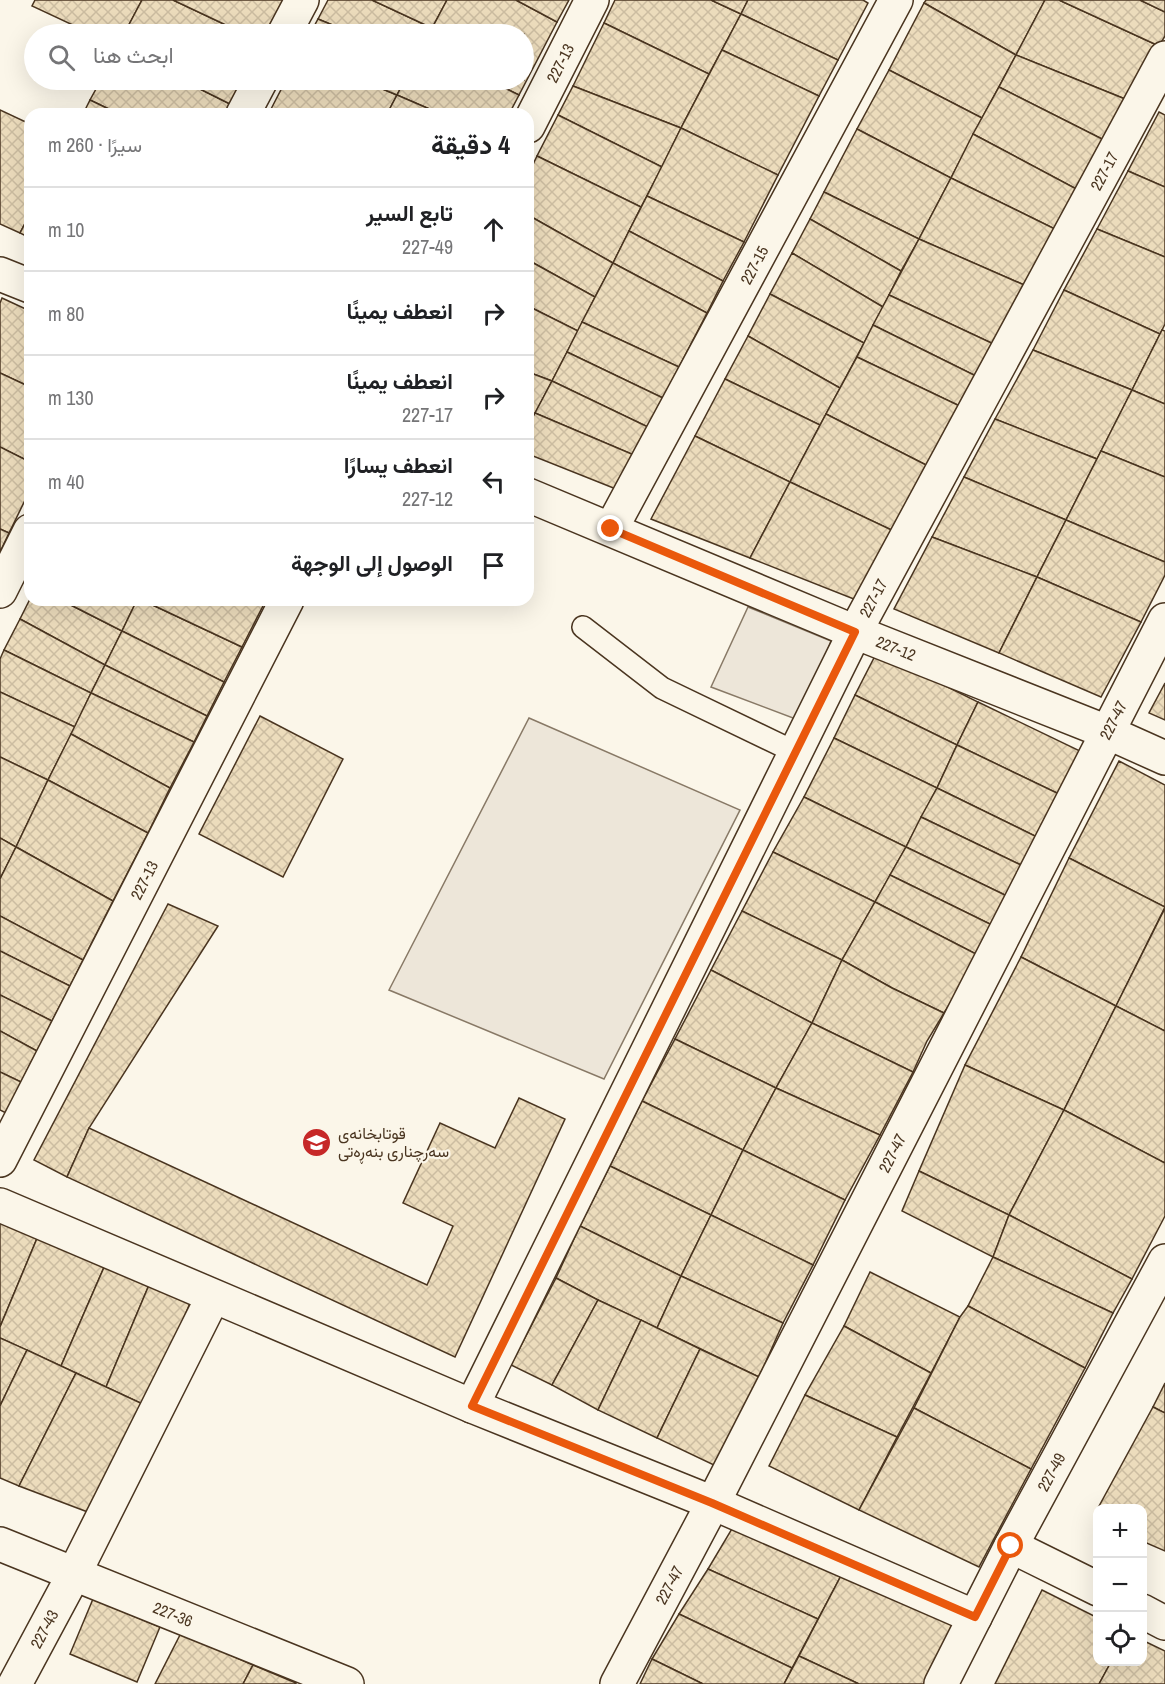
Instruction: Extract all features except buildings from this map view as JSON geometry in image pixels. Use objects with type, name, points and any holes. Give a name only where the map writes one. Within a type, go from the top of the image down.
[{"type":"street","points":[[289,24],[302,0]]},
{"type":"street","name":"227-13","points":[[534,114],[592,0]]},
{"type":"street","name":"227-15","points":[[611,529],[896,0]]},
{"type":"street","name":"227-17","points":[[472,1406],[855,632],[1165,58]]},
{"type":"street","points":[[246,108],[256,90]]},
{"type":"street","points":[[0,274],[24,284]]},
{"type":"street","name":"227-12","points":[[534,497],[855,632],[1107,732],[1165,758]]},
{"type":"street","points":[[0,591],[24,543]]},
{"type":"street","name":"227-13","points":[[0,1160],[284,606]]},
{"type":"street","name":"227-47","points":[[616,1684],[712,1503],[1165,620]]},
{"type":"street","points":[[0,1204],[213,1297],[472,1406],[712,1503],[975,1617]]},
{"type":"street","name":"227-49","points":[[941,1684],[1011,1546],[1165,1261]]},
{"type":"street","name":"227-43","points":[[15,1684],[74,1574],[213,1297]]},
{"type":"street","name":"227-36","points":[[0,1544],[347,1684]]},
{"type":"street","points":[[1011,1546],[1093,1587]]},
{"type":"street","points":[[1145,1612],[1165,1623]]},
{"type":"lane","points":[[583,627],[662,688],[795,752]]},
{"type":"shaded area","points":[[748,607],[831,641],[801,721],[711,687]]},
{"type":"shaded area","points":[[529,718],[740,810],[604,1079],[389,990]]},
{"type":"place","name":"قوتابخانەی سەرچناری بنەڕەتی","points":[[317,1142]]},
{"type":"route","points":[[611,529],[855,632],[472,1406],[712,1503],[975,1617],[1011,1546]]}]
